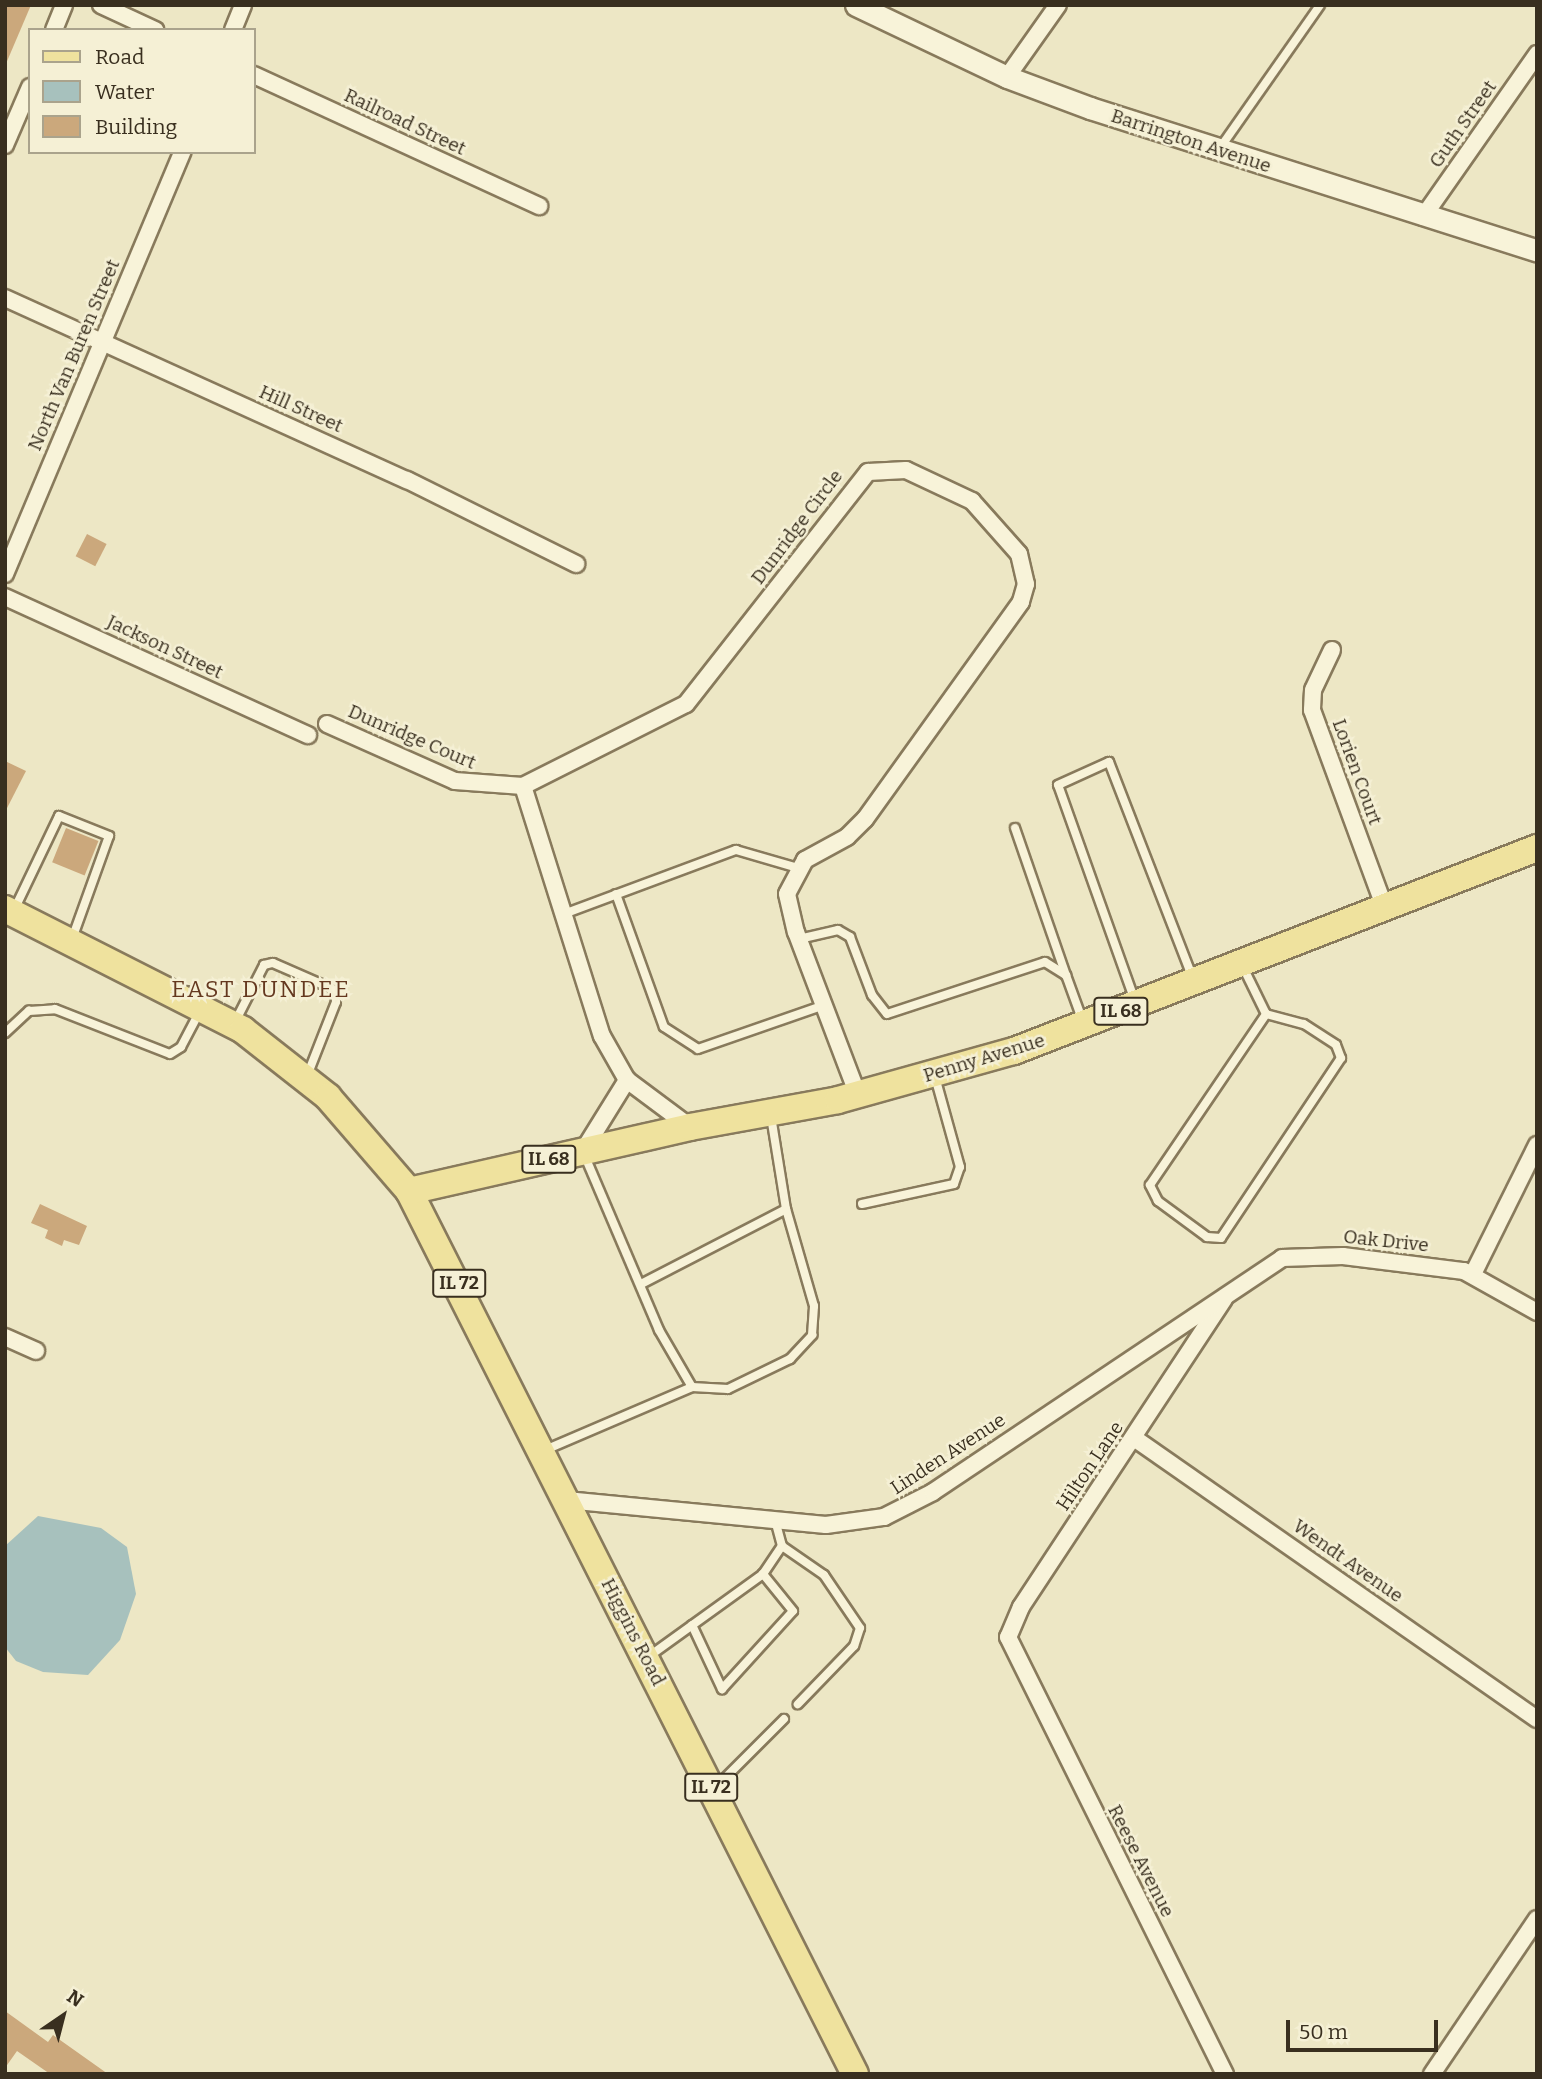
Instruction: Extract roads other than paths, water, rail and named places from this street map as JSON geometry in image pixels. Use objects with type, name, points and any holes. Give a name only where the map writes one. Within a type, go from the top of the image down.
[{"type":"main road","name":"Penny Avenue","points":[[408,1191],[690,1127],[859,1095],[934,1074],[1085,1025],[1537,848]]},
{"type":"main road","name":"IL 72","points":[[9,911],[203,1006],[234,1024],[306,1078],[350,1119],[408,1191]]},
{"type":"main road","name":"Higgins Road","points":[[408,1191],[542,1451],[855,2074]]},
{"type":"street","points":[[55,28],[64,5]]},
{"type":"street","points":[[101,5],[151,28]]},
{"type":"street","points":[[234,28],[243,5]]},
{"type":"street","name":"Barrington Avenue","points":[[856,5],[1007,77],[1423,217],[1537,251]]},
{"type":"street","points":[[1007,77],[1058,5]]},
{"type":"street","name":"Guth Street","points":[[1423,217],[1537,54]]},
{"type":"street","name":"Railroad Street","points":[[256,76],[540,206]]},
{"type":"street","points":[[5,145],[28,92]]},
{"type":"street","name":"North Van Buren Street","points":[[5,573],[180,154]]},
{"type":"street","name":"Hill Street","points":[[5,298],[407,480],[576,564]]},
{"type":"street","name":"Dunridge Circle","points":[[523,786],[615,735],[680,709],[860,478],[884,467],[913,472],[964,496],[992,519],[1019,554],[1024,595],[859,825],[799,869]]},
{"type":"street","name":"Jackson Street","points":[[5,597],[308,735]]},
{"type":"street","name":"Lorien Court","points":[[1332,650],[1313,690],[1312,710],[1385,908]]},
{"type":"street","name":"Dunridge Court","points":[[327,724],[455,781],[523,786]]},
{"type":"street","points":[[523,786],[561,915],[602,1036],[627,1080],[690,1127]]},
{"type":"street","points":[[799,869],[787,894],[799,939],[859,1095]]},
{"type":"street","points":[[583,1151],[627,1080]]},
{"type":"street","points":[[1473,1274],[1537,1145]]},
{"type":"street","name":"Oak Drive","points":[[1228,1292],[1274,1261],[1307,1255],[1473,1274],[1537,1312]]},
{"type":"street","name":"Hilton Lane","points":[[1019,1668],[1009,1641],[1013,1620],[1228,1292]]},
{"type":"street","name":"Linden Avenue","points":[[566,1500],[775,1520],[847,1524],[902,1509],[1228,1292]]},
{"type":"street","points":[[5,1337],[37,1351]]},
{"type":"street","name":"Wendt Avenue","points":[[1134,1438],[1537,1719]]},
{"type":"street","name":"Reese Avenue","points":[[1019,1668],[1225,2074]]},
{"type":"street","points":[[1432,2074],[1537,1919]]},
{"type":"lane","points":[[1219,150],[1320,5]]},
{"type":"lane","points":[[1137,1005],[1058,785],[1109,762],[1195,982]]},
{"type":"lane","points":[[9,911],[59,816],[109,836],[71,941]]},
{"type":"lane","points":[[1016,828],[1085,1025]]},
{"type":"lane","points":[[561,915],[736,850],[799,869]]},
{"type":"lane","points":[[616,894],[664,1027],[698,1049],[824,1005]]},
{"type":"lane","points":[[799,939],[838,930],[850,937],[872,995],[887,1014],[1045,962],[1066,975]]},
{"type":"lane","points":[[234,1024],[264,965],[273,963],[335,990],[336,1002],[306,1078]]},
{"type":"lane","points":[[1242,964],[1266,1014],[1304,1024],[1336,1045],[1342,1058],[1221,1238],[1207,1237],[1158,1201],[1150,1185],[1266,1014]]},
{"type":"lane","points":[[5,1033],[29,1012],[55,1009],[170,1054],[181,1046],[203,1006]]},
{"type":"lane","points":[[862,1204],[954,1184],[960,1167],[934,1074]]},
{"type":"lane","points":[[542,1451],[692,1387],[727,1389],[790,1359],[811,1335],[814,1306],[786,1209],[771,1113]]},
{"type":"lane","points":[[583,1151],[641,1284],[692,1387]]},
{"type":"lane","points":[[641,1284],[786,1209]]},
{"type":"lane","points":[[775,1520],[782,1546],[824,1576],[860,1628],[854,1646],[798,1704]]},
{"type":"lane","points":[[646,1658],[764,1574],[782,1546]]},
{"type":"lane","points":[[692,1625],[722,1689],[793,1611],[764,1574]]},
{"type":"lane","points":[[713,1790],[783,1718]]},
{"type":"water","points":[[38,1516],[101,1528],[127,1547],[136,1594],[120,1640],[88,1675],[43,1672],[16,1661],[5,1647],[5,1546]]},
{"type":"district","name":"EAST DUNDEE","points":[[261,989]]}]
